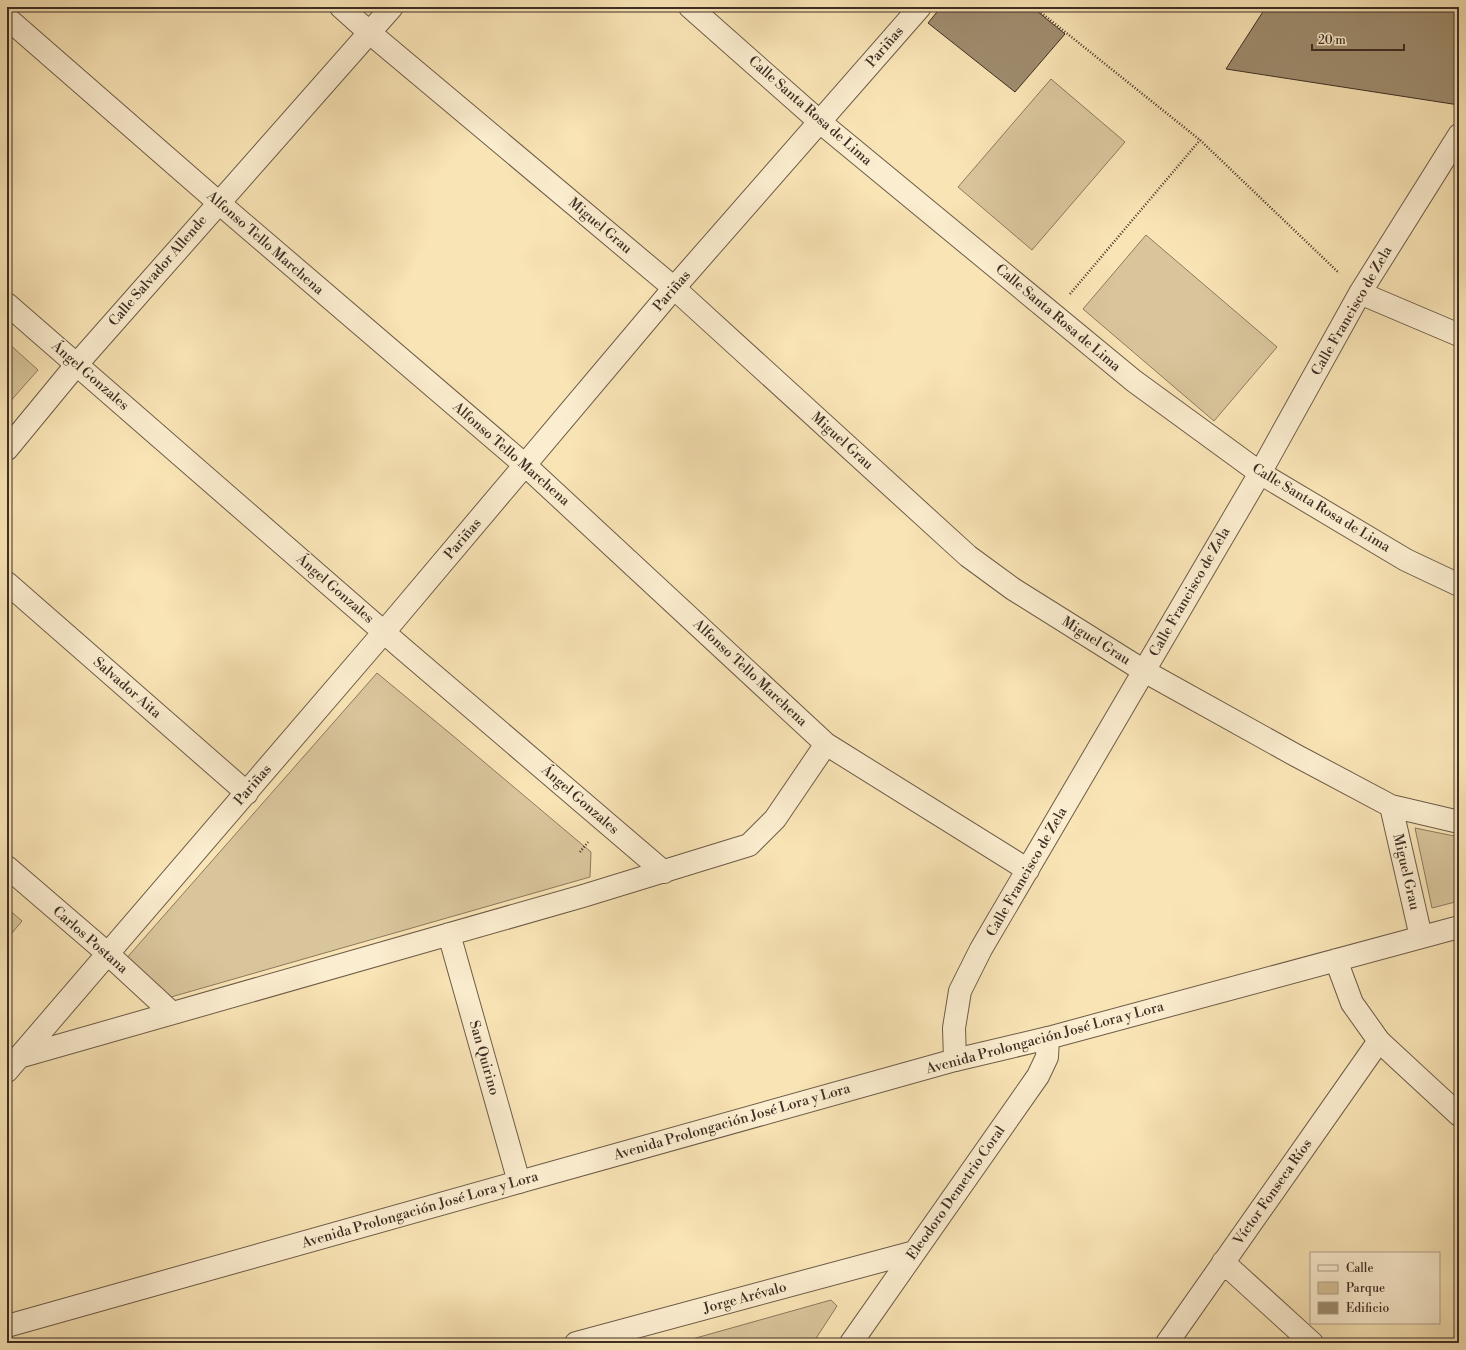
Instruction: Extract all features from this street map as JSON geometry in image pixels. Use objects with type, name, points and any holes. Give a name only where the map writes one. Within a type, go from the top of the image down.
[{"type":"street","name":"Miguel Grau","points":[[341,7],[674,288],[968,556],[1013,589],[1144,671],[1297,756],[1391,806],[1459,822]]},
{"type":"street","name":"Calle Salvador Allende","points":[[7,449],[76,364],[392,7]]},
{"type":"street","name":"Calle Santa Rosa de Lima","points":[[690,7],[820,122],[1134,381],[1260,473],[1406,560],[1459,585]]},
{"type":"street","name":"Pariñas","points":[[13,1064],[247,793],[674,288],[920,7]]},
{"type":"street","name":"Alfonso Tello Marchena","points":[[7,18],[218,203],[525,465],[826,744],[1028,870]]},
{"type":"street","name":"Calle Francisco de Zela","points":[[955,1060],[954,1028],[960,991],[981,949],[1260,473],[1360,293],[1459,135]]},
{"type":"street","points":[[1360,293],[1459,335]]},
{"type":"street","name":"Ángel Gonzales","points":[[7,304],[384,632],[664,872]]},
{"type":"street","name":"Salvador Aita","points":[[7,583],[247,793]]},
{"type":"street","points":[[13,1064],[172,1013],[664,872],[749,846],[775,819],[826,744]]},
{"type":"street","name":"Miguel Grau","points":[[1391,806],[1421,937]]},
{"type":"street","name":"Carlos Postana","points":[[7,867],[172,1013]]},
{"type":"street","name":"Avenida Prolongación José Lora y Lora","points":[[7,1326],[955,1060],[1048,1038],[1459,927]]},
{"type":"street","name":"San Quirino","points":[[449,934],[518,1182]]},
{"type":"street","points":[[1336,960],[1352,1003],[1379,1041],[1459,1115]]},
{"type":"street","name":"Eleodoro Demetrio Coral","points":[[851,1343],[1038,1076],[1047,1057],[1048,1038]]},
{"type":"street","name":"Víctor Fonseca Ríos","points":[[1167,1343],[1379,1041]]},
{"type":"street","name":"Jorge Arévalo","points":[[576,1343],[914,1252]]},
{"type":"street","points":[[1223,1262],[1312,1343]]},
{"type":"path","points":[[1034,7],[1200,140],[1360,293]]},
{"type":"path","points":[[1053,314],[1200,140]]},
{"type":"green space","points":[[1051,79],[1125,142],[1032,250],[958,187]]},
{"type":"green space","points":[[1146,235],[1277,347],[1214,421],[1083,309]]},
{"type":"green space","points":[[7,342],[38,370],[7,405]]},
{"type":"green space","points":[[377,673],[591,852],[590,877],[164,999],[124,961]]},
{"type":"green space","points":[[1415,828],[1459,837],[1459,901],[1432,908]]},
{"type":"green space","points":[[7,908],[22,921],[7,939]]},
{"type":"green space","points":[[831,1300],[837,1306],[813,1343],[678,1343]]},
{"type":"building","points":[[941,7],[1032,7],[1065,34],[1015,92],[928,23]]},
{"type":"building","points":[[1266,7],[1459,7],[1459,105],[1226,69]]}]
